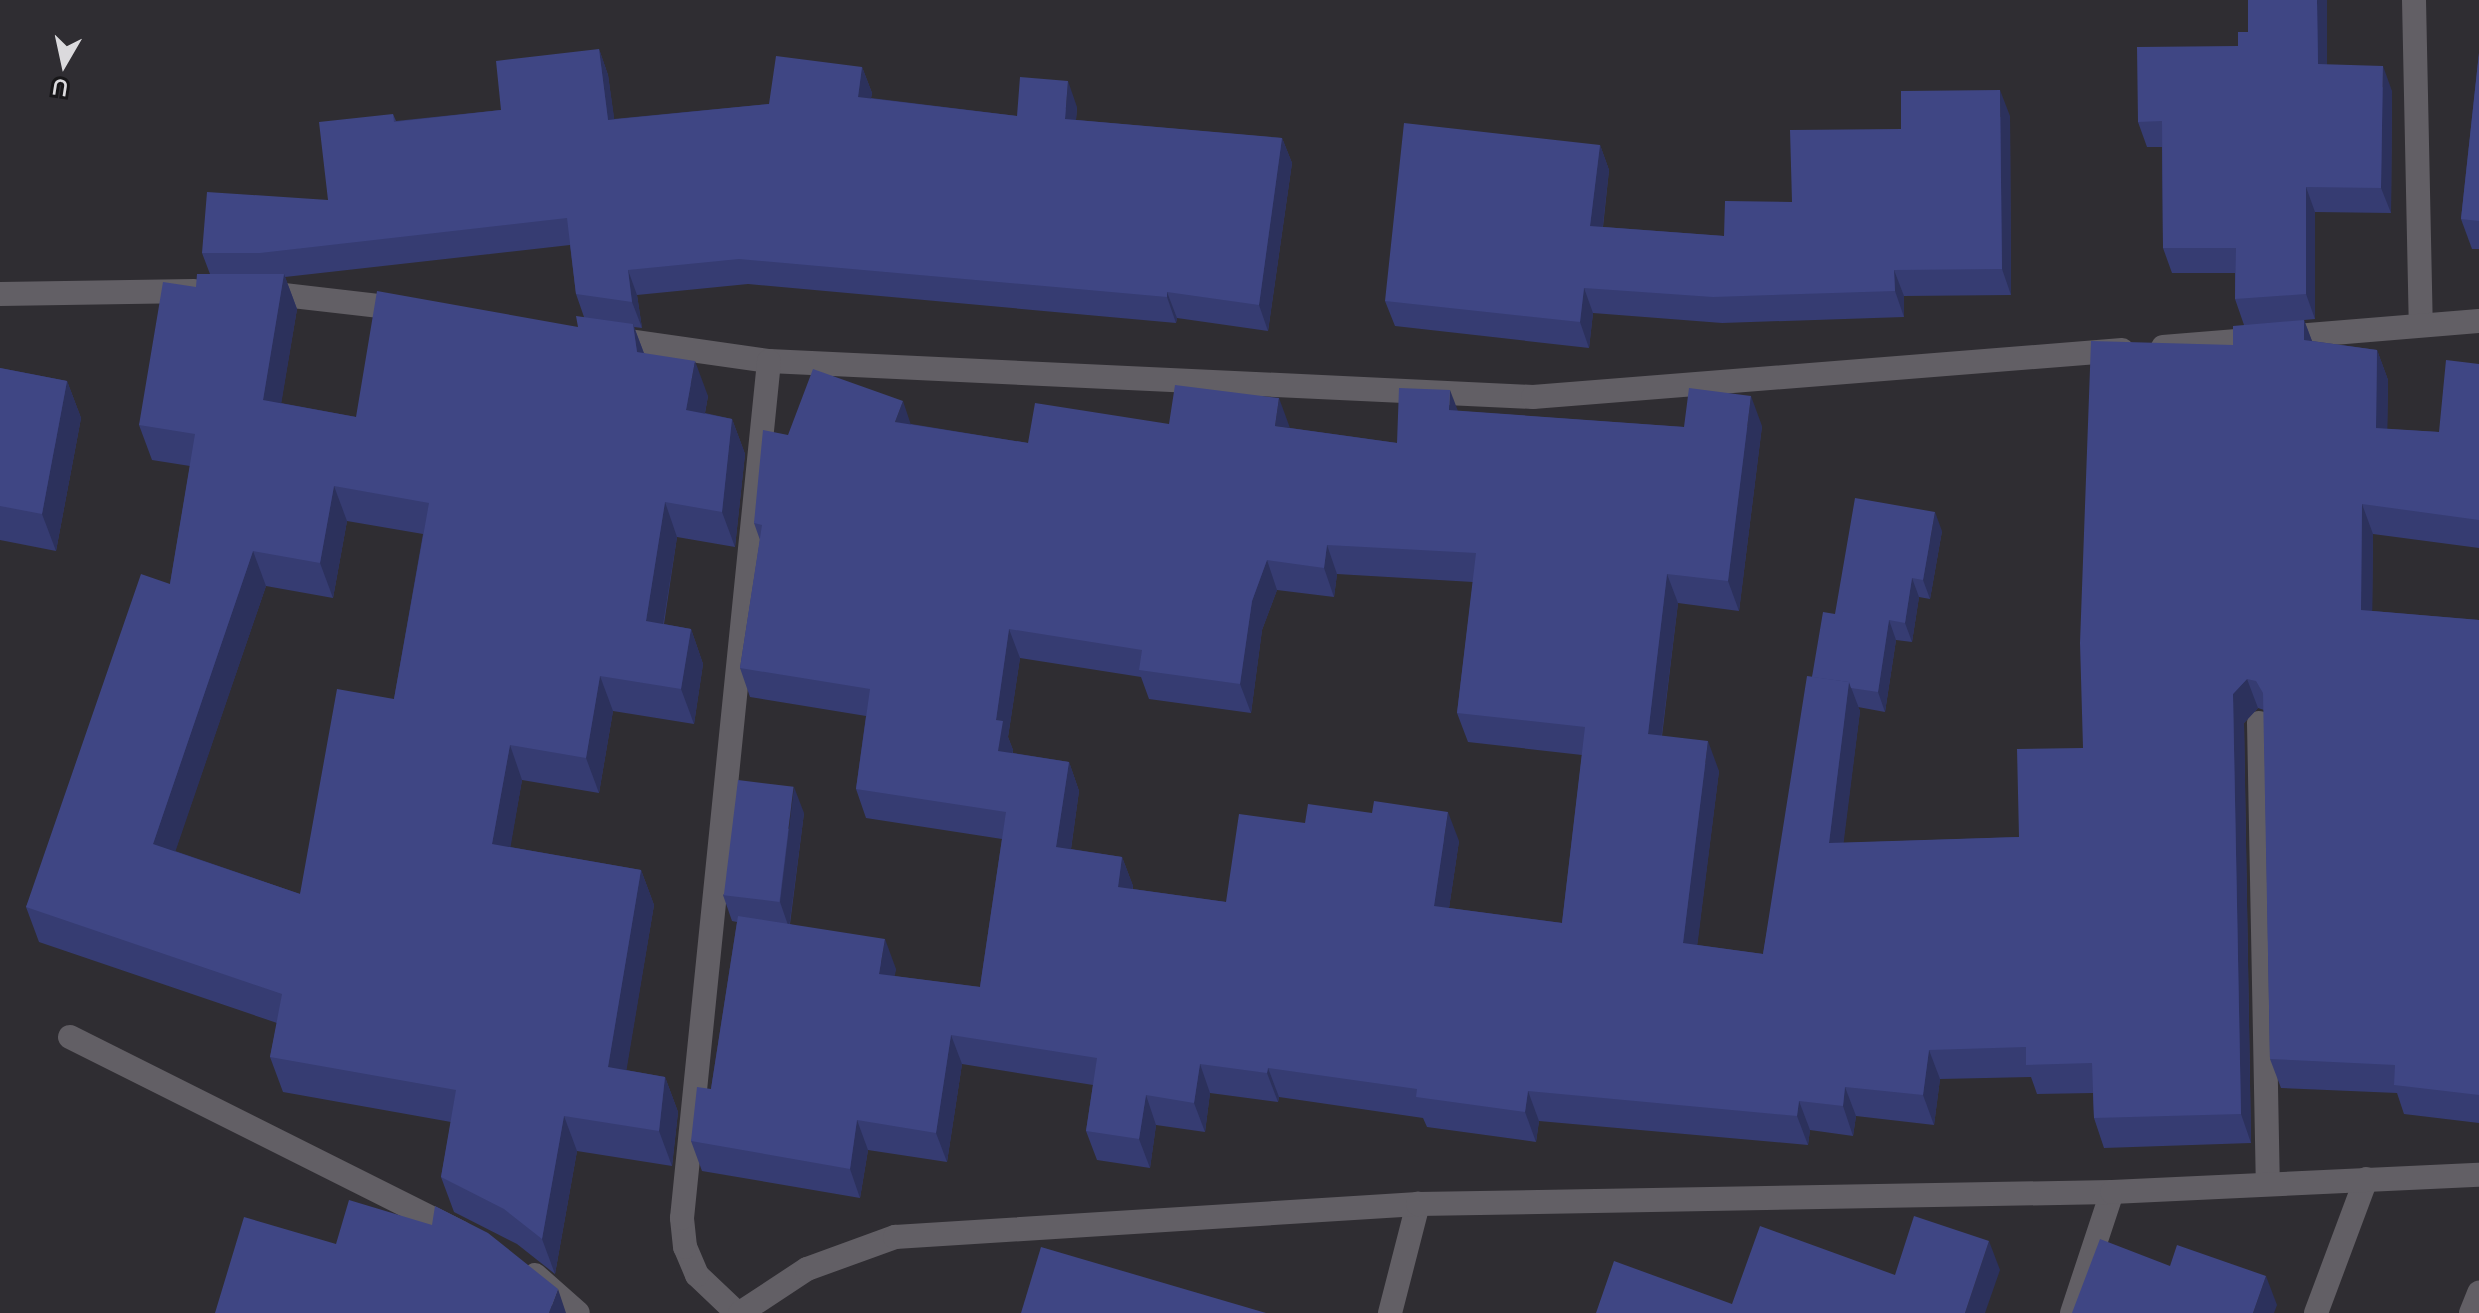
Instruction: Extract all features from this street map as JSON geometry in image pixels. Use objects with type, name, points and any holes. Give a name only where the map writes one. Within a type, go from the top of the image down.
[{"type":"street","points":[[2414,0],[2421,325]]},
{"type":"street","points":[[0,294],[229,291],[424,312]]},
{"type":"street","points":[[580,334],[769,361],[1533,397],[2479,321]]},
{"type":"street","points":[[769,361],[682,1218],[685,1247],[697,1275],[739,1313],[807,1269],[895,1237],[1418,1204],[2112,1192],[2479,1175]]},
{"type":"street","points":[[2259,723],[2268,1183]]},
{"type":"street","points":[[70,1037],[482,1243]]},
{"type":"street","points":[[2316,1313],[2366,1179]]},
{"type":"street","points":[[2072,1313],[2112,1192]]},
{"type":"street","points":[[1390,1313],[1418,1204]]},
{"type":"street","points":[[510,1257],[578,1313]]},
{"type":"street","points":[[2471,1313],[2479,1293]]},
{"type":"building","points":[[2248,0],[2317,0],[2318,64],[2383,66],[2381,188],[2306,187],[2306,294],[2235,299],[2236,248],[2163,248],[2162,121],[2138,122],[2137,47],[2238,46],[2238,32],[2248,32]]},
{"type":"building","points":[[599,49],[608,120],[769,104],[776,56],[862,67],[858,97],[1017,116],[1020,77],[1068,81],[1065,119],[1282,138],[1259,305],[1167,292],[1167,297],[739,259],[628,270],[632,302],[576,294],[567,218],[260,253],[202,253],[207,192],[328,200],[319,122],[393,114],[394,122],[501,110],[496,61]]},
{"type":"building","points":[[2479,53],[2479,221],[2461,219]]},
{"type":"building","points":[[2000,90],[2002,269],[1894,270],[1895,291],[1713,297],[1584,288],[1580,322],[1385,301],[1404,123],[1600,145],[1590,226],[1724,236],[1725,201],[1792,202],[1790,130],[1901,129],[1901,91]]},
{"type":"building","points":[[197,274],[284,274],[263,400],[356,417],[377,291],[578,327],[576,316],[633,324],[637,352],[695,361],[686,410],[732,419],[722,512],[665,502],[646,621],[691,629],[681,689],[600,676],[586,758],[510,745],[492,844],[641,870],[608,1067],[665,1077],[659,1131],[564,1116],[542,1239],[504,1209],[441,1177],[456,1090],[270,1057],[282,994],[26,907],[141,574],[170,584],[195,434],[139,425],[163,282],[196,287]],"holes":[[[334,486],[429,503],[394,699],[337,689],[300,894],[153,844],[253,551],[320,563]]]},
{"type":"building","points":[[2304,320],[2304,340],[2377,350],[2376,428],[2439,432],[2446,360],[2479,364],[2479,520],[2362,504],[2361,610],[2479,620],[2479,1095],[2394,1085],[2395,1065],[2270,1059],[2263,693],[2256,681],[2247,679],[2233,694],[2241,1114],[2094,1118],[2092,1063],[2026,1065],[2026,1047],[1929,1050],[1923,1095],[1845,1087],[1843,1106],[1799,1101],[1797,1116],[1528,1091],[1525,1112],[1416,1097],[1417,1089],[1268,1068],[1267,1073],[1200,1064],[1194,1103],[1146,1095],[1139,1139],[1086,1131],[1097,1058],[951,1035],[936,1133],[857,1120],[850,1169],[691,1141],[697,1087],[711,1089],[738,916],[885,939],[879,974],[980,987],[1006,812],[856,789],[870,689],[740,668],[762,525],[754,523],[763,430],[788,435],[813,369],[903,401],[895,422],[1028,443],[1035,403],[1169,424],[1175,385],[1279,398],[1275,426],[1397,443],[1399,388],[1450,390],[1449,410],[1684,427],[1689,388],[1751,396],[1728,581],[1667,574],[1648,734],[1708,741],[1683,943],[1763,954],[1807,676],[1849,682],[1829,843],[2019,837],[2017,749],[2083,748],[2080,643],[2091,341],[2233,345],[2233,326]],"holes":[[[1327,545],[1476,553],[1457,713],[1585,727],[1562,923],[1434,906],[1448,812],[1374,801],[1372,813],[1308,804],[1305,823],[1239,814],[1226,902],[1118,887],[1122,857],[1056,847],[1069,762],[998,751],[1003,721],[996,720],[1009,629],[1142,650],[1139,670],[1240,684],[1252,601],[1267,560],[1324,568]]]},
{"type":"building","points":[[0,368],[67,381],[42,514],[0,506]]},
{"type":"building","points":[[1855,498],[1935,512],[1923,580],[1912,578],[1905,623],[1889,620],[1878,692],[1851,688],[1849,682],[1812,677],[1823,612],[1835,614]]},
{"type":"building","points":[[738,780],[794,787],[779,902],[724,895]]},
{"type":"building","points":[[349,1200],[432,1225],[435,1206],[488,1233],[558,1289],[549,1313],[215,1313],[244,1217],[336,1244]]},
{"type":"building","points":[[1914,1216],[1989,1241],[1965,1313],[1596,1313],[1614,1261],[1732,1304],[1760,1226],[1895,1275]]},
{"type":"building","points":[[2100,1239],[2170,1266],[2177,1245],[2266,1276],[2253,1313],[2072,1313]]},
{"type":"building","points":[[1041,1247],[1266,1313],[1021,1313]]}]
